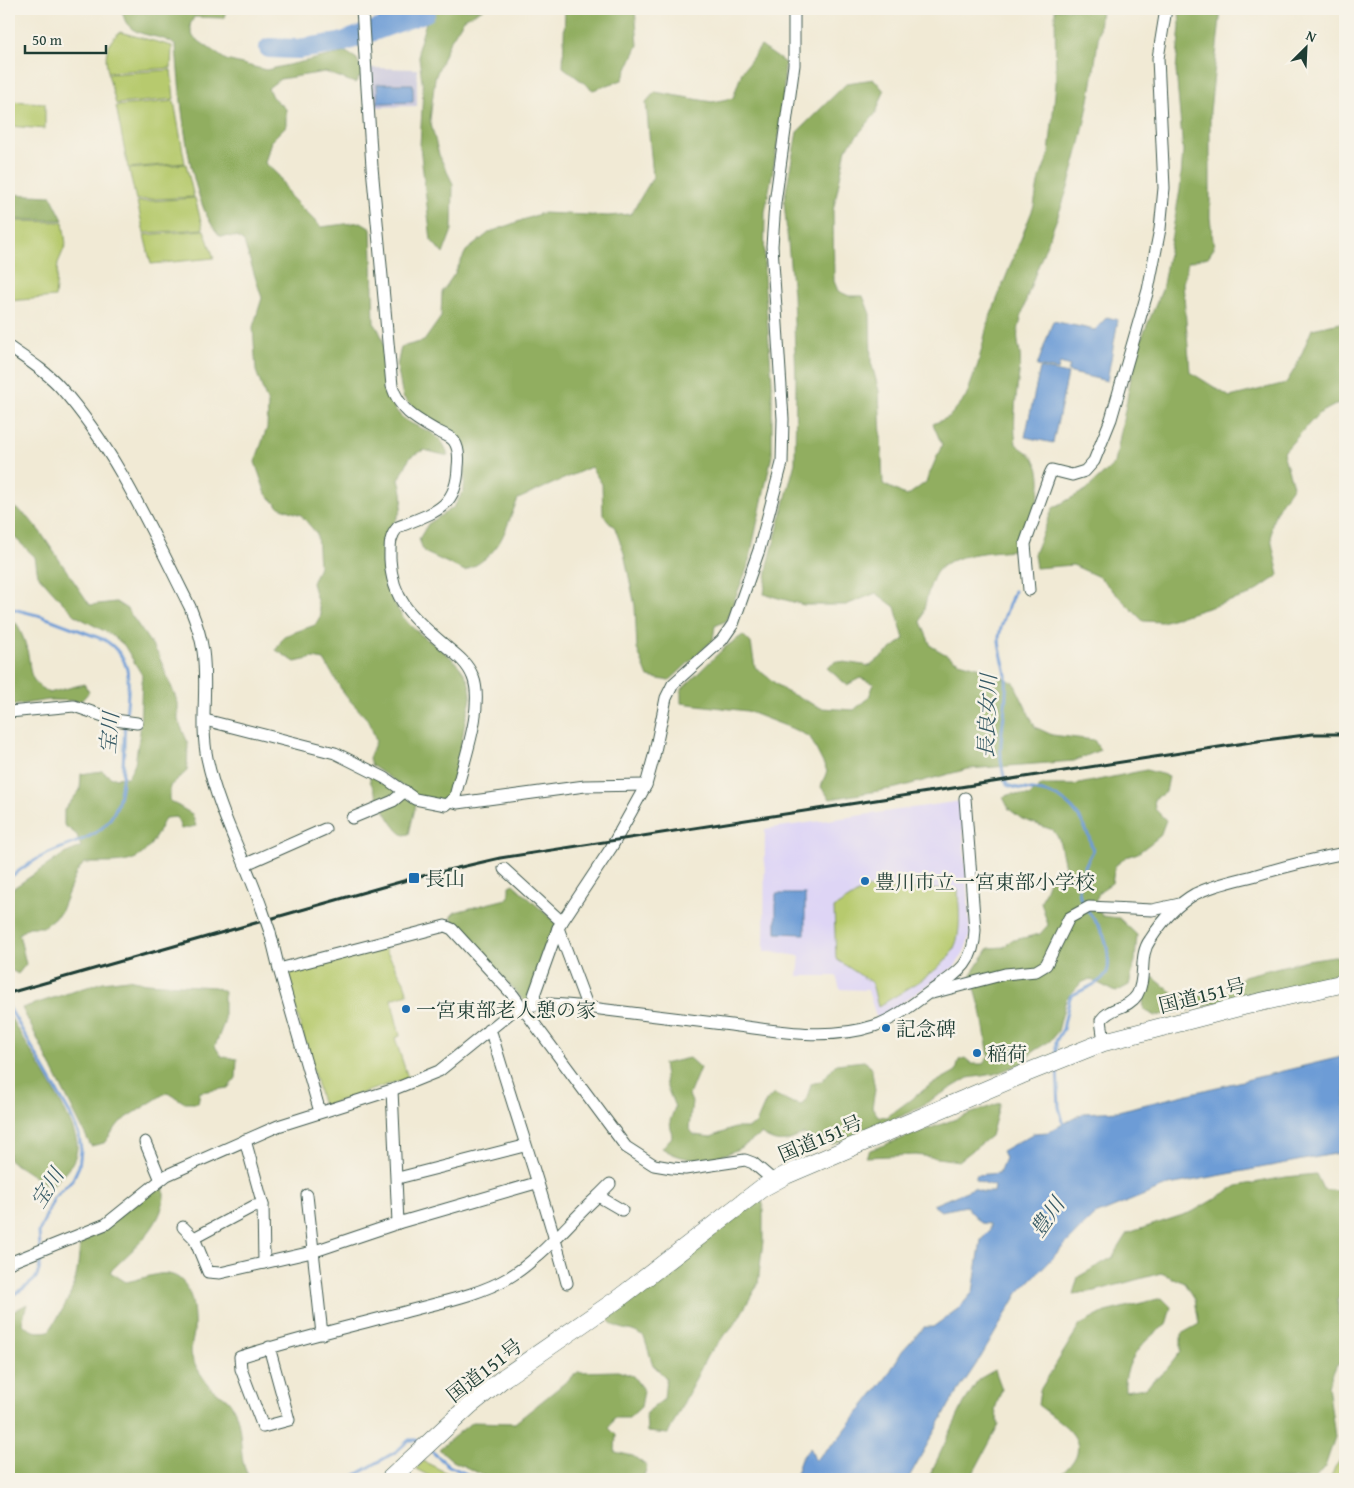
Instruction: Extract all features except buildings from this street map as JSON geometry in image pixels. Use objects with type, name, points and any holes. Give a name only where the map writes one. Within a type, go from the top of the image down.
[{"type":"highway","name":"国道151号","points":[[397,1477],[425,1447],[504,1377],[585,1323],[774,1181],[1104,1042],[1243,1006],[1345,983]]},
{"type":"street","points":[[536,1004],[534,995],[560,925],[611,848],[646,785],[666,698],[673,684],[722,640],[733,624],[759,550],[782,463],[783,419],[772,246],[775,203],[794,66],[794,9]]},
{"type":"street","points":[[1029,590],[1026,544],[1050,474],[1052,470],[1072,475],[1085,471],[1094,461],[1111,419],[1152,273],[1160,229],[1164,188],[1158,58],[1166,9]]},
{"type":"street","points":[[205,720],[335,753],[385,778],[415,799],[446,805],[454,796],[475,716],[476,693],[473,677],[464,661],[412,618],[401,602],[393,579],[389,542],[398,527],[443,507],[452,496],[458,483],[459,456],[455,442],[411,416],[403,408],[392,386],[374,186],[362,14]]},
{"type":"street","points":[[9,347],[43,371],[60,387],[127,482],[198,627],[203,652],[207,757],[213,781],[221,809],[246,864],[270,932],[320,1112]]},
{"type":"street","points":[[9,712],[74,706],[115,720],[137,723]]},
{"type":"street","points":[[451,801],[468,802],[585,786],[646,785]]},
{"type":"street","points":[[352,818],[393,802],[405,791]]},
{"type":"street","points":[[9,1263],[106,1224],[119,1216],[160,1178],[245,1140],[320,1112],[392,1090],[438,1071],[514,1010],[536,1004],[588,1008],[812,1034],[843,1032],[873,1026],[899,1014],[965,966],[974,942],[965,798]]},
{"type":"street","points":[[246,864],[325,829]]},
{"type":"street","points":[[1104,1042],[1102,1020],[1107,1012],[1130,1004],[1136,996],[1141,987],[1146,948],[1149,940],[1180,904],[1195,894],[1216,886],[1345,853]]},
{"type":"street","points":[[504,869],[560,925],[588,1008]]},
{"type":"street","points":[[928,993],[936,993],[1005,974],[1036,971],[1046,965],[1069,918],[1089,907],[1152,910],[1180,904]]},
{"type":"street","points":[[279,969],[445,926],[452,929],[522,1008],[612,1131],[626,1147],[654,1165],[685,1169],[745,1160],[753,1162],[774,1181]]},
{"type":"street","points":[[488,1030],[492,1035],[524,1146],[555,1239],[567,1283]]},
{"type":"street","points":[[392,1090],[398,1178],[398,1222]]},
{"type":"street","points":[[245,1140],[263,1205],[264,1263]]},
{"type":"street","points":[[145,1142],[160,1178]]},
{"type":"street","points":[[398,1178],[524,1146]]},
{"type":"street","points":[[183,1227],[194,1238],[208,1272],[220,1274],[312,1252],[398,1222],[536,1183]]},
{"type":"street","points":[[269,1348],[289,1420],[263,1427],[240,1369],[240,1357],[269,1348],[442,1302],[498,1284],[511,1276],[555,1239],[610,1184]]},
{"type":"street","points":[[307,1195],[322,1334]]},
{"type":"street","points":[[598,1196],[622,1210]]},
{"type":"street","points":[[194,1238],[254,1206],[263,1205]]},
{"type":"shaded area","points":[[370,68],[417,69],[417,106],[373,107]]},
{"type":"shaded area","name":"豊川市立一宮東部小学校","points":[[961,801],[970,934],[964,953],[955,966],[880,1018],[876,1016],[868,990],[840,989],[836,976],[798,976],[800,956],[764,951],[765,829]]},
{"type":"green space","points":[[121,9],[226,9],[224,18],[194,17],[190,25],[193,37],[226,60],[266,70],[346,52],[357,59],[363,73],[355,83],[325,72],[280,79],[268,88],[272,97],[286,109],[286,126],[271,141],[265,163],[279,176],[290,196],[321,227],[361,222],[371,228],[374,323],[379,330],[384,346],[393,405],[400,415],[408,421],[438,438],[444,445],[448,456],[424,450],[410,457],[399,480],[402,493],[400,512],[388,534],[383,556],[388,586],[399,610],[412,627],[457,664],[467,678],[471,689],[457,767],[449,796],[437,801],[418,797],[371,765],[369,758],[376,741],[369,721],[344,694],[324,660],[313,658],[295,662],[276,650],[284,636],[315,625],[321,615],[312,583],[319,566],[317,534],[301,515],[279,507],[266,494],[255,462],[267,428],[268,404],[256,371],[253,327],[262,298],[244,242],[237,237],[220,236],[209,220],[200,198],[187,146],[176,46],[164,39],[132,29],[126,22]]},
{"type":"green space","points":[[430,9],[483,9],[464,19],[449,43],[435,78],[430,120],[439,155],[453,184],[452,230],[443,254],[431,240],[420,146],[423,89],[418,49]]},
{"type":"green space","points":[[565,9],[635,9],[638,45],[622,80],[593,90],[563,67]]},
{"type":"green space","points":[[1055,9],[1101,9],[1090,98],[1075,163],[1063,202],[1028,294],[1018,331],[1020,361],[1015,414],[1016,444],[1034,459],[1039,469],[1039,493],[1026,530],[1014,550],[961,557],[942,566],[933,578],[921,622],[931,646],[959,662],[988,670],[1014,683],[1035,727],[1052,735],[1094,740],[1100,750],[1074,761],[968,769],[896,788],[830,799],[821,787],[827,771],[810,737],[747,711],[681,703],[681,690],[724,648],[743,635],[751,643],[755,667],[785,691],[821,708],[854,710],[869,697],[874,684],[860,678],[847,685],[827,668],[836,661],[870,666],[904,639],[895,607],[876,593],[846,605],[804,605],[764,594],[768,565],[795,463],[796,380],[793,294],[784,202],[797,132],[847,83],[874,79],[884,91],[876,113],[846,149],[833,211],[834,281],[838,291],[849,296],[863,296],[870,314],[871,362],[879,391],[883,484],[907,496],[926,482],[942,445],[933,424],[949,417],[966,397],[978,364],[988,322],[1034,206],[1038,183],[1049,154],[1056,83]]},
{"type":"green space","points":[[1179,9],[1221,9],[1210,111],[1210,218],[1214,248],[1208,257],[1188,262],[1183,283],[1190,372],[1230,397],[1286,383],[1297,365],[1312,329],[1345,322],[1345,400],[1318,414],[1283,453],[1293,486],[1277,510],[1271,528],[1271,537],[1279,575],[1250,595],[1162,622],[1143,621],[1099,577],[1073,565],[1036,568],[1034,554],[1053,508],[1086,490],[1115,463],[1136,351],[1162,290],[1180,190],[1183,151],[1176,70],[1180,26]]},
{"type":"green space","points":[[120,32],[172,46],[171,68],[108,72],[107,50],[115,36]]},
{"type":"green space","points":[[761,46],[785,63],[782,121],[765,212],[764,277],[772,382],[772,455],[748,566],[726,621],[715,626],[713,640],[669,681],[648,677],[637,649],[635,606],[624,553],[615,528],[603,515],[602,484],[591,467],[518,499],[500,542],[487,557],[465,571],[424,552],[419,539],[428,524],[454,507],[464,490],[466,451],[454,435],[421,416],[403,397],[397,366],[401,347],[424,341],[441,317],[442,292],[455,273],[466,251],[490,232],[542,213],[608,216],[631,214],[653,177],[646,102],[655,92],[712,102],[733,98],[742,72]]},
{"type":"green space","points":[[171,70],[174,99],[116,104],[108,74]]},
{"type":"green space","points":[[9,101],[45,103],[45,129],[9,126]]},
{"type":"green space","points":[[174,101],[185,163],[128,168],[116,106]]},
{"type":"green space","points":[[186,164],[194,197],[136,200],[129,169]]},
{"type":"green space","points":[[9,194],[51,196],[63,220],[9,220]]},
{"type":"green space","points":[[195,198],[203,229],[144,233],[137,202]]},
{"type":"green space","points":[[9,221],[63,222],[66,244],[58,263],[55,297],[9,301]]},
{"type":"green space","points":[[204,230],[214,258],[151,264],[144,235]]},
{"type":"green space","points":[[9,504],[28,517],[41,533],[90,605],[116,602],[127,609],[158,654],[178,703],[178,720],[188,743],[187,771],[170,786],[170,801],[192,814],[196,826],[181,829],[177,817],[165,818],[150,845],[135,858],[115,863],[84,863],[76,873],[60,913],[43,927],[29,927],[19,934],[26,964],[18,974],[9,969],[9,891],[64,854],[81,847],[77,835],[64,825],[64,810],[80,790],[81,774],[102,771],[112,778],[128,777],[135,763],[140,732],[142,675],[124,645],[110,634],[76,616],[38,575],[35,557],[9,532]]},
{"type":"green space","points":[[9,620],[17,624],[23,637],[31,672],[36,683],[49,693],[84,684],[89,692],[81,701],[49,700],[9,706]]},
{"type":"green space","points":[[1146,770],[1169,776],[1166,792],[1154,799],[1155,809],[1166,820],[1160,836],[1138,853],[1126,857],[1115,866],[1112,883],[1100,891],[1095,902],[1102,916],[1119,918],[1137,935],[1135,961],[1129,985],[1116,992],[1090,979],[1081,983],[1066,999],[1058,1031],[1050,1041],[1032,1052],[1026,1062],[995,1074],[968,1078],[911,1112],[834,1144],[819,1143],[804,1134],[782,1142],[767,1138],[761,1134],[738,1149],[726,1154],[700,1159],[675,1155],[662,1148],[672,1137],[670,1121],[675,1107],[666,1085],[663,1064],[689,1058],[700,1068],[689,1095],[692,1102],[689,1128],[694,1135],[711,1137],[734,1128],[748,1128],[756,1124],[766,1101],[774,1094],[789,1102],[802,1105],[807,1098],[811,1084],[822,1081],[836,1064],[864,1061],[871,1066],[875,1090],[872,1107],[878,1116],[887,1117],[929,1086],[956,1071],[959,1060],[965,1058],[972,1064],[983,1064],[989,1056],[981,1010],[971,974],[989,948],[1004,947],[1010,941],[1040,934],[1048,925],[1041,902],[1050,878],[1059,874],[1065,867],[1059,839],[1053,830],[1022,819],[1009,809],[1003,797],[1012,794],[1029,796],[1042,785],[1074,785]]},
{"type":"green space","points":[[375,776],[416,804],[409,834],[404,835],[399,832],[385,811],[370,781],[370,777]]},
{"type":"green space","points":[[513,884],[556,923],[532,998],[525,1002],[453,922],[451,916],[455,912],[506,899],[509,897],[509,886]]},
{"type":"green space","points":[[866,888],[958,890],[959,920],[957,942],[948,957],[941,965],[920,981],[878,1007],[872,983],[836,959],[834,908]]},
{"type":"green space","points":[[384,947],[404,982],[408,994],[391,999],[400,1036],[395,1038],[408,1078],[323,1106],[286,974],[287,972]]},
{"type":"green space","points":[[1334,956],[1345,957],[1345,969],[1313,983],[1258,992],[1194,1009],[1156,1016],[1144,1010],[1143,1001],[1153,977],[1175,995],[1199,996],[1227,992],[1244,976],[1307,960]]},
{"type":"green space","points":[[128,979],[146,983],[215,987],[224,992],[224,1023],[215,1046],[221,1056],[237,1059],[236,1078],[228,1088],[200,1092],[198,1103],[185,1103],[167,1092],[120,1122],[104,1143],[91,1146],[22,1008],[103,982]]},
{"type":"green space","points":[[9,1015],[60,1102],[75,1136],[77,1147],[74,1159],[68,1170],[50,1187],[9,1160]]},
{"type":"green space","points":[[1000,1103],[991,1136],[959,1161],[916,1155],[865,1157],[870,1150]]},
{"type":"green space","points":[[1316,1174],[1323,1189],[1345,1192],[1345,1290],[1338,1299],[1338,1314],[1345,1315],[1345,1361],[1337,1364],[1328,1385],[1335,1437],[1325,1467],[1315,1479],[1055,1479],[1076,1457],[1078,1447],[1069,1430],[1038,1405],[1040,1390],[1080,1325],[1105,1312],[1162,1298],[1171,1307],[1166,1325],[1142,1345],[1131,1361],[1125,1380],[1125,1391],[1145,1388],[1167,1369],[1181,1351],[1181,1334],[1199,1324],[1195,1299],[1185,1283],[1161,1273],[1095,1291],[1073,1294],[1078,1277],[1113,1257],[1128,1233],[1192,1212],[1237,1186],[1286,1177]]},
{"type":"green space","points":[[163,1184],[164,1197],[156,1222],[139,1243],[110,1272],[126,1282],[159,1274],[170,1274],[178,1278],[189,1291],[193,1311],[194,1330],[191,1348],[193,1360],[201,1375],[213,1390],[227,1399],[236,1413],[240,1429],[243,1462],[250,1479],[9,1479],[9,1314],[27,1304],[22,1323],[34,1331],[49,1331],[64,1308],[73,1288],[78,1267],[80,1239]]},
{"type":"green space","points":[[754,1196],[763,1203],[763,1241],[758,1284],[737,1321],[707,1356],[668,1434],[647,1432],[646,1413],[664,1399],[666,1378],[653,1365],[644,1337],[633,1331],[615,1326],[605,1317]]},
{"type":"green space","points":[[995,1370],[1002,1389],[995,1409],[999,1425],[970,1479],[928,1479],[964,1403],[979,1379]]},
{"type":"green space","points":[[618,1371],[633,1376],[644,1391],[641,1407],[629,1418],[614,1418],[609,1428],[616,1435],[615,1452],[633,1456],[647,1466],[643,1479],[491,1479],[453,1461],[439,1449],[472,1422],[515,1423],[578,1372]]},
{"type":"green space","points":[[1345,1454],[1345,1479],[1330,1479],[1335,1467]]},
{"type":"green space","points":[[423,1461],[457,1478],[435,1479],[416,1469]]},
{"type":"water","points":[[377,84],[413,84],[413,102],[378,103]]},
{"type":"water","points":[[1107,317],[1118,320],[1107,381],[1068,372],[1070,366],[1060,363],[1058,370],[1037,366],[1053,321],[1095,330]]},
{"type":"water","points":[[1040,368],[1068,374],[1053,443],[1025,437]]},
{"type":"water","points":[[776,894],[805,894],[805,934],[776,933]]},
{"type":"water","name":"豊川","points":[[1345,1056],[1345,1152],[1169,1185],[1093,1216],[1018,1293],[981,1357],[951,1402],[908,1479],[794,1479],[801,1459],[810,1447],[815,1460],[838,1439],[888,1375],[902,1351],[924,1327],[933,1327],[959,1308],[973,1292],[981,1240],[990,1230],[990,1224],[981,1223],[966,1206],[941,1211],[933,1205],[974,1188],[983,1192],[993,1192],[994,1186],[976,1180],[976,1175],[999,1173],[1005,1158],[1002,1151],[1034,1133],[1048,1132],[1084,1113],[1118,1111]]},
{"type":"waterway","points":[[269,48],[298,49],[340,43],[426,12]]},
{"type":"waterway","name":"長良女川","points":[[1014,591],[999,634],[1006,676],[1001,744],[1003,771],[1007,785],[1038,791],[1060,798],[1068,804],[1081,820],[1093,851],[1083,871],[1079,887],[1080,898],[1105,938],[1108,955],[1108,969],[1103,978],[1070,997],[1063,1029],[1056,1041],[1056,1054]]},
{"type":"waterway","name":"宝川","points":[[9,608],[41,616],[105,640],[115,648],[122,656],[128,674],[126,718]]},
{"type":"waterway","name":"宝川","points":[[9,878],[40,857],[95,833],[104,827],[111,818],[121,789],[125,724]]},
{"type":"waterway","name":"宝川","points":[[9,1007],[70,1114],[79,1135],[81,1150],[79,1166],[73,1179],[54,1198],[39,1232],[40,1248]]},
{"type":"waterway","name":"長良女川","points":[[1057,1068],[1059,1107],[1064,1126]]},
{"type":"waterway","name":"宝川","points":[[9,1297],[29,1285],[37,1276],[40,1254]]},
{"type":"waterway","name":"宝川","points":[[349,1479],[397,1451],[409,1440],[416,1440],[421,1443]]},
{"type":"waterway","name":"宝川","points":[[430,1450],[449,1466],[478,1479]]},
{"type":"railway","points":[[9,993],[414,878],[500,858],[1258,741],[1313,734],[1345,734]]},
{"type":"place","name":"長山","points":[[414,878]]},
{"type":"place","name":"豊川市立一宮東部小学校","points":[[865,881]]},
{"type":"place","name":"一宮東部老人憩の家","points":[[406,1009]]},
{"type":"place","name":"記念碑","points":[[886,1028]]},
{"type":"place","name":"稲荷","points":[[977,1053]]}]
